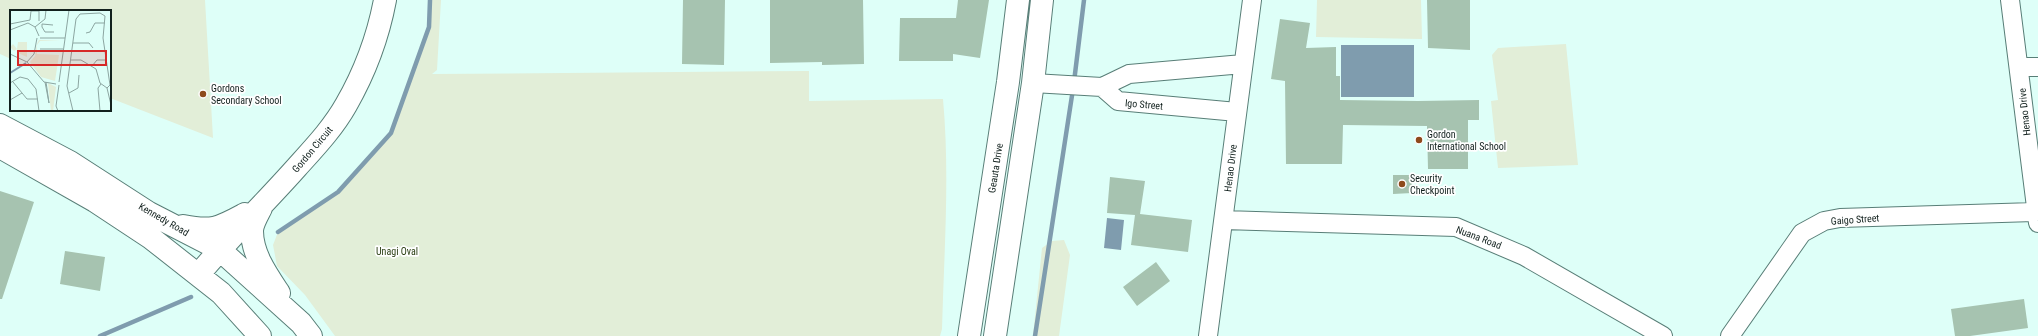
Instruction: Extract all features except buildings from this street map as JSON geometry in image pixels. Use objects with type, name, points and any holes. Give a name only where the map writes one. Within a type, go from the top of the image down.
[{"type":"main road","name":"Gordon Circuit","points":[[199,274],[219,250],[325,136],[346,106],[364,70],[377,33],[385,0]]},
{"type":"main road","name":"Geauta Drive","points":[[969,336],[1008,82],[1018,0]]},
{"type":"main road","points":[[995,336],[1040,84],[1042,0]]},
{"type":"main road","name":"Kennedy Road","points":[[0,125],[79,167],[149,213],[219,250],[306,330]]},
{"type":"main road","points":[[0,147],[95,201],[152,238],[221,293],[260,336]]},
{"type":"main road","points":[[149,213],[174,225],[202,230],[218,228],[262,205]]},
{"type":"main road","points":[[262,205],[252,230],[263,269],[306,330]]},
{"type":"street","name":"Henao Drive","points":[[1208,336],[1252,0]]},
{"type":"street","name":"Henao Drive","points":[[2010,0],[2019,67],[2031,108],[2037,218]]},
{"type":"street","points":[[1040,84],[1102,87],[1129,74],[1243,64]]},
{"type":"street","points":[[2019,67],[2038,67]]},
{"type":"street","name":"Igo Street","points":[[1102,87],[1118,101],[1237,112]]},
{"type":"street","name":"Gaigo Street","points":[[1730,336],[1802,233],[1824,221],[1840,218],[2037,218]]},
{"type":"street","name":"Nuana Road","points":[[1224,220],[1456,228],[1524,256],[1663,336]]},
{"type":"green space","points":[[0,0],[205,0],[213,138],[111,98],[111,10],[10,10],[10,59],[0,54]]},
{"type":"green space","name":"Unagi Oval","points":[[430,0],[441,0],[437,70],[432,74],[809,71],[809,101],[943,99],[946,185],[942,329],[940,336],[335,336],[305,295],[277,266],[273,245],[278,232],[338,192],[391,133],[429,27]]},
{"type":"green space","points":[[1317,0],[1421,0],[1422,39],[1316,37]]},
{"type":"green space","points":[[1566,44],[1578,165],[1498,168],[1491,101],[1498,100],[1492,55],[1498,48]]},
{"type":"green space","points":[[1064,240],[1070,255],[1059,336],[1033,336],[1042,248],[1052,241]]},
{"type":"water","points":[[1341,45],[1414,45],[1414,97],[1341,97]]},
{"type":"water","points":[[1107,218],[1124,220],[1121,250],[1104,248]]},
{"type":"waterway","points":[[278,232],[338,192],[391,133],[429,27],[430,0]]},
{"type":"waterway","points":[[1074,82],[1084,0]]},
{"type":"waterway","points":[[1035,336],[1073,89]]},
{"type":"waterway","points":[[100,336],[191,297]]},
{"type":"place","name":"Gordons Secondary School","points":[[203,94]]},
{"type":"place","name":"Gordon International School","points":[[1419,140]]},
{"type":"place","name":"Security Checkpoint","points":[[1402,184]]}]
